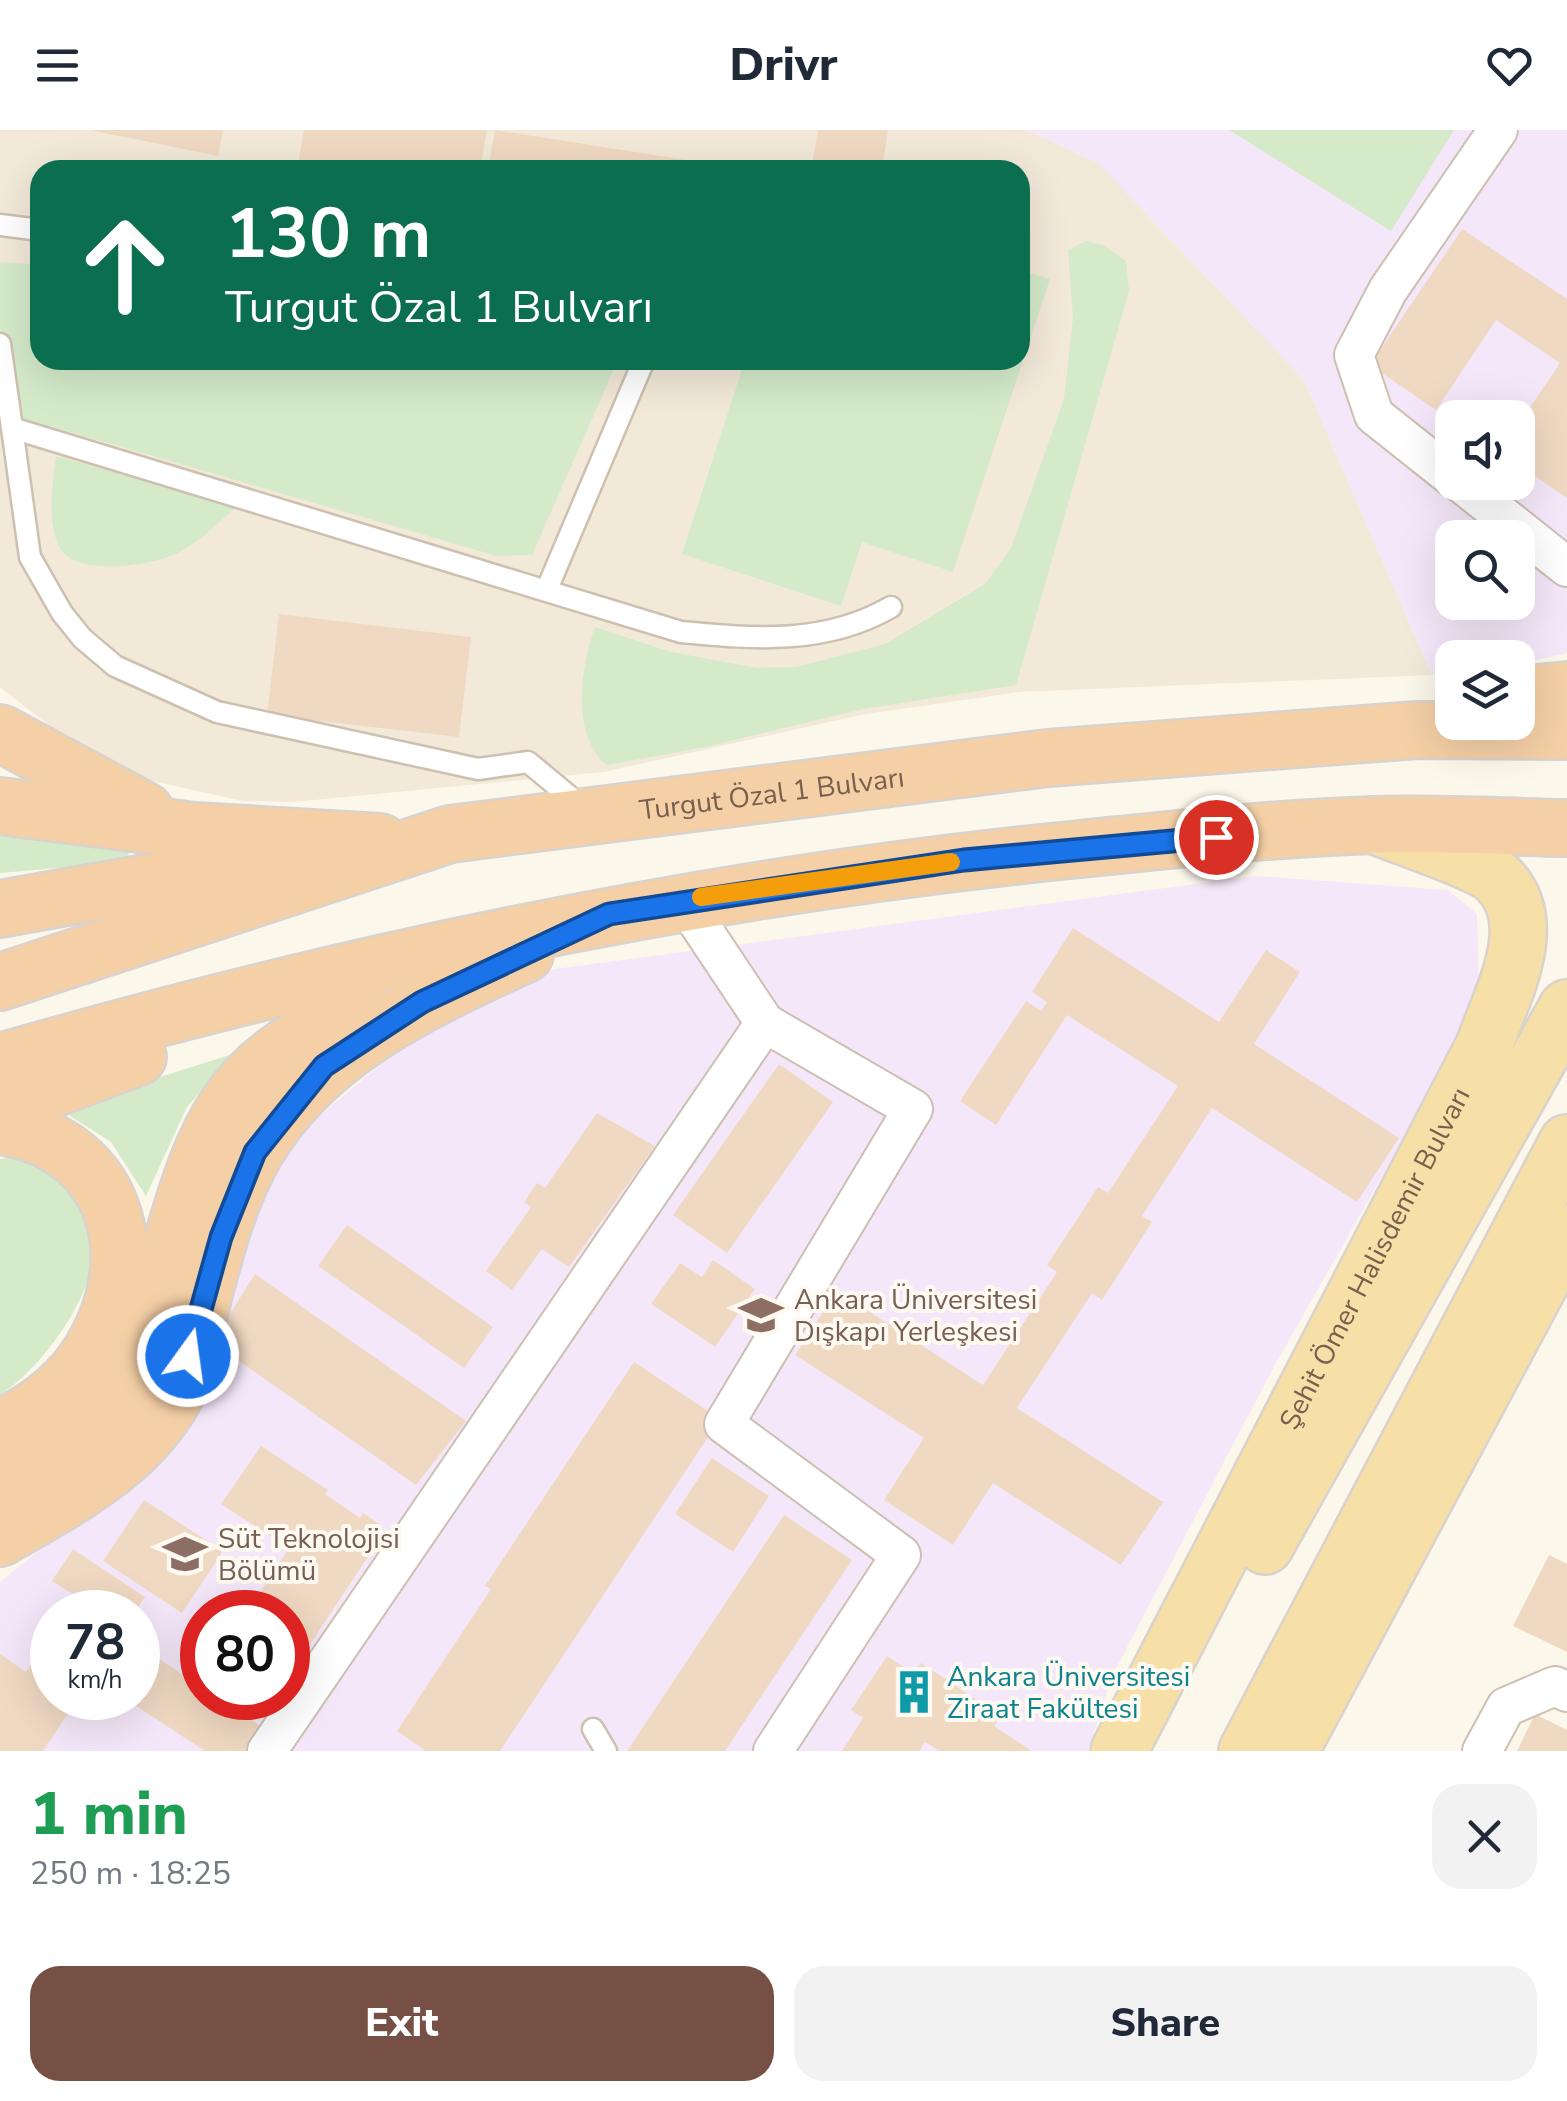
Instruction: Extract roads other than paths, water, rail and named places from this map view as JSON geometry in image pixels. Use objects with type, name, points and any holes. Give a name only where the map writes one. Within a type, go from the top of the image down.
[{"type":"highway","points":[[1535,694],[1567,690]]},
{"type":"highway","points":[[0,909],[356,844],[450,834],[696,780],[869,754],[1435,704]]},
{"type":"highway","name":"Turgut Özal 1 Bulvarı","points":[[0,982],[450,834],[1048,758],[1417,730],[1567,731]]},
{"type":"highway","points":[[0,733],[124,802],[194,831]]},
{"type":"highway","points":[[0,806],[194,831],[356,844]]},
{"type":"highway","points":[[0,1062],[507,933],[683,900],[964,860],[1374,825],[1567,828]]},
{"type":"highway","points":[[0,1538],[78,1493],[121,1461],[155,1427],[182,1382],[238,1186],[255,1152],[324,1066],[365,1036],[488,970],[609,914]]},
{"type":"highway","points":[[0,1480],[92,1418],[118,1390],[134,1359],[159,1285],[194,1164],[215,1121],[248,1080],[287,1044],[335,1019],[488,970]]},
{"type":"highway","points":[[0,1110],[322,980]]},
{"type":"highway","points":[[0,1126],[33,1134],[86,1163],[104,1189],[116,1222],[120,1258],[113,1302],[83,1364],[55,1395],[0,1429]]},
{"type":"main road","name":"Şehit Ömer Halisdemir Bulvarı","points":[[1119,1751],[1484,1046],[1516,953],[1519,912],[1496,876],[1374,825]]},
{"type":"main road","name":"Şehit Ömer Halisdemir Bulvarı","points":[[1149,1751],[1567,1008]]},
{"type":"main road","points":[[1246,1751],[1567,1143]]},
{"type":"main road","points":[[1290,1751],[1567,1232]]},
{"type":"street","points":[[1435,464],[1374,416],[1354,356],[1388,290],[1498,130]]},
{"type":"street","points":[[1483,500],[1567,567]]},
{"type":"street","points":[[683,900],[765,1023],[913,1109],[724,1424],[901,1555],[774,1751]]},
{"type":"street","points":[[268,1751],[765,1023]]},
{"type":"street","points":[[1482,1751],[1506,1706],[1555,1686],[1567,1692]]},
{"type":"lane","points":[[0,226],[30,229]]},
{"type":"lane","points":[[0,344],[30,557],[72,625],[116,666],[217,712],[478,768],[528,762],[581,806]]},
{"type":"lane","points":[[547,588],[640,370]]},
{"type":"lane","points":[[12,428],[547,588],[681,632],[731,637],[827,635],[892,607]]},
{"type":"lane","points":[[593,1729],[606,1751]]},
{"type":"place","name":"Ankara Üniversitesi Dışkapı Yerleşkesi","points":[[761,1315]]},
{"type":"place","name":"Süt Teknolojisi Bölümü","points":[[185,1554]]},
{"type":"place","name":"Ankara Üniversitesi Ziraat Fakültesi","points":[[914,1692]]}]
